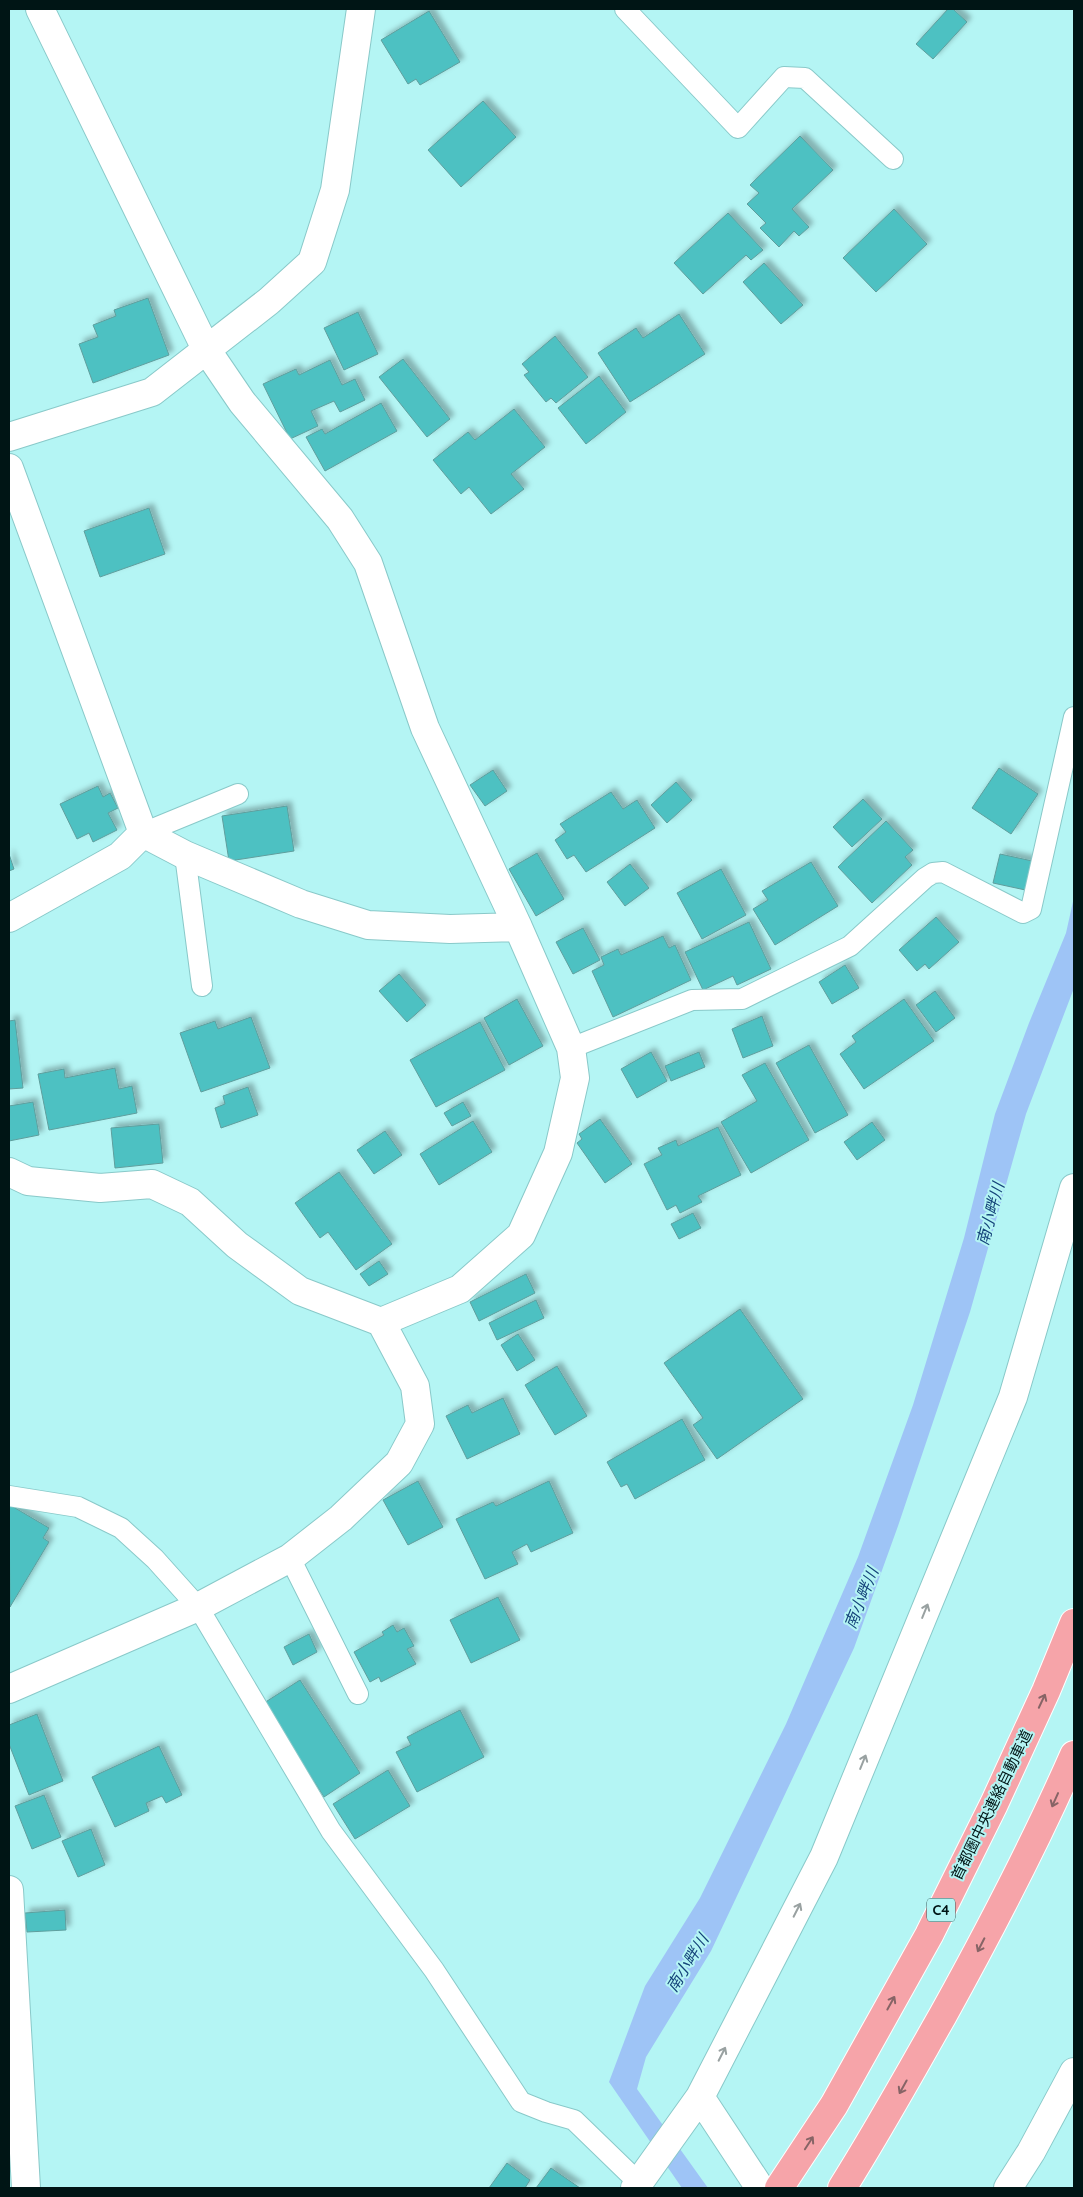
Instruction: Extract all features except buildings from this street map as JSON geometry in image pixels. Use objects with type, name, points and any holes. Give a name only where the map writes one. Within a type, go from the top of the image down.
[{"type":"highway","name":"首都圏中央連絡自動車道","points":[[773,2187],[834,2105],[929,1935],[994,1804],[1046,1691],[1074,1623]]},
{"type":"highway","points":[[842,2188],[880,2128],[976,1955],[1046,1819],[1074,1755]]},
{"type":"street","points":[[40,9],[206,349],[242,402],[340,520],[368,563],[425,728],[518,927],[571,1048],[575,1078],[558,1153],[521,1235],[460,1289],[381,1322]]},
{"type":"street","points":[[9,437],[152,392],[270,301],[312,262],[335,190],[361,9]]},
{"type":"street","points":[[9,468],[143,832],[185,856],[301,904],[368,925],[450,929],[518,927]]},
{"type":"street","points":[[9,918],[120,856],[143,832]]},
{"type":"street","points":[[9,1172],[28,1180],[100,1188],[152,1184],[190,1202],[237,1245],[300,1291],[381,1322],[415,1386],[420,1424],[398,1463],[341,1518],[290,1558],[198,1607],[9,1689]]},
{"type":"street","points":[[637,2185],[700,2098],[824,1858],[1013,1397],[1074,1188]]},
{"type":"street","points":[[9,1890],[26,2188]]},
{"type":"street","points":[[1008,2188],[1031,2152],[1074,2072]]},
{"type":"street","points":[[700,2098],[773,2187]]},
{"type":"lane","points":[[625,9],[738,128],[784,76],[805,78],[894,158]]},
{"type":"lane","points":[[571,1048],[692,1000],[742,999],[850,946],[925,878],[933,873],[943,872],[1023,913],[1031,909],[1074,717]]},
{"type":"lane","points":[[143,832],[238,794]]},
{"type":"lane","points":[[185,856],[202,986]]},
{"type":"lane","points":[[9,1496],[78,1508],[121,1528],[154,1559],[198,1607],[331,1832],[434,1970],[521,2102],[574,2120],[637,2185]]},
{"type":"lane","points":[[290,1558],[358,1694]]},
{"type":"water","name":"南小畔川","points":[[1074,897],[1074,988],[1026,1114],[970,1312],[898,1526],[854,1648],[711,1951],[646,2057],[637,2089],[708,2188],[682,2188],[609,2082],[645,1986],[700,1898],[786,1724],[858,1557],[913,1405],[964,1238],[995,1114],[1029,1023],[1066,933]]}]
